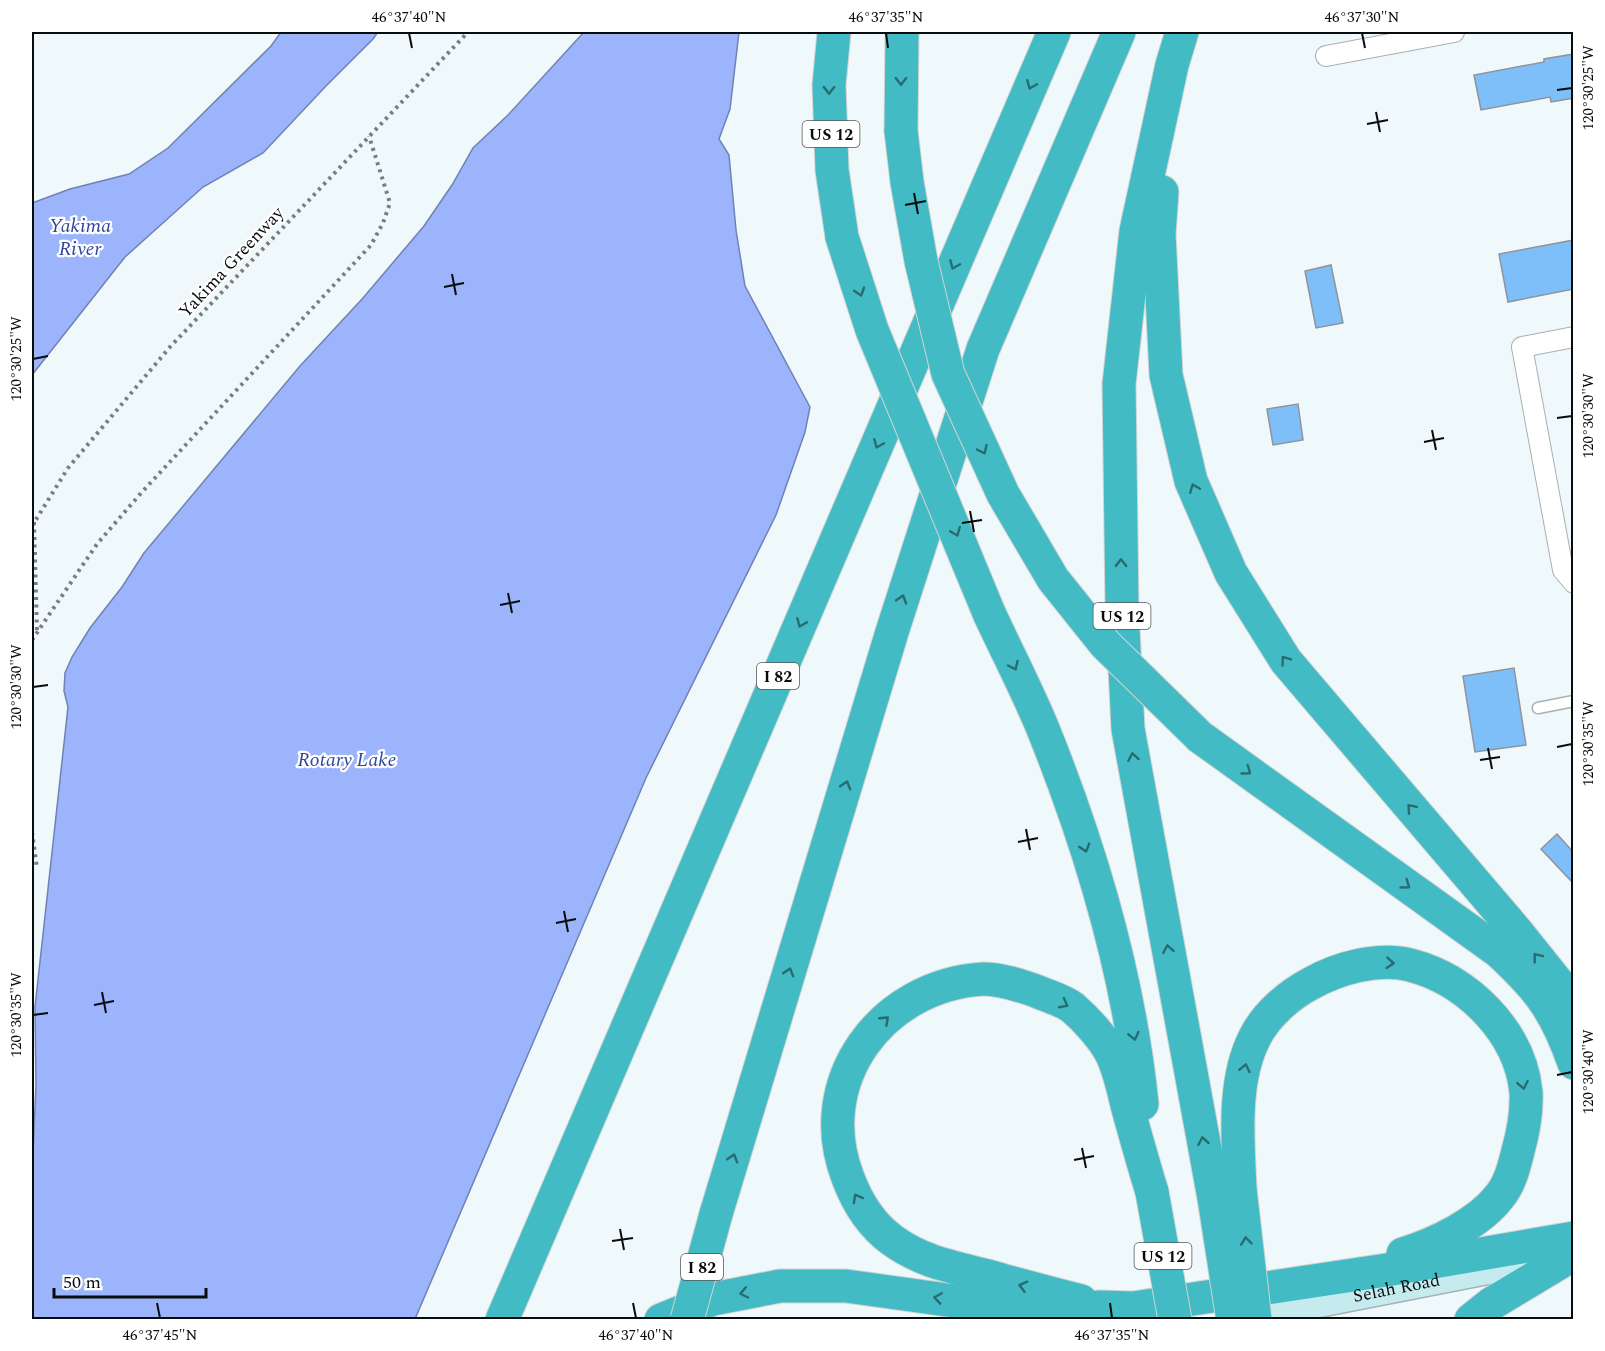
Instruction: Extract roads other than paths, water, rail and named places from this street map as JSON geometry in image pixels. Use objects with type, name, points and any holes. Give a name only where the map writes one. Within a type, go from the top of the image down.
[{"type":"highway","name":"US 12","points":[[834,32],[829,85],[832,170],[842,237],[872,330],[989,613],[1046,738],[1077,820],[1110,931],[1137,1052],[1152,1192],[1175,1320]]},
{"type":"highway","points":[[902,32],[901,131],[907,182],[921,261],[948,374],[1003,494],[1053,579],[1105,644],[1200,737],[1498,951],[1524,975],[1546,1001],[1563,1031],[1574,1063]]},
{"type":"highway","name":"I 82","points":[[502,1320],[1054,32]]},
{"type":"highway","name":"I 82","points":[[687,1320],[716,1214],[892,632],[983,348],[1119,32]]},
{"type":"highway","name":"US 12","points":[[1182,32],[1172,65],[1136,231],[1119,384],[1122,609],[1128,729],[1227,1194],[1233,1320]]},
{"type":"highway","points":[[1172,65],[1158,234],[1166,375],[1191,481],[1231,573],[1286,661],[1517,932],[1574,1003]]},
{"type":"highway","points":[[1255,1320],[1227,1194],[1238,1124],[1240,1093],[1246,1060],[1255,1036],[1274,1011],[1297,991],[1325,975],[1380,963],[1410,965],[1441,977],[1466,992],[1488,1012],[1506,1035],[1518,1058],[1526,1093],[1523,1134],[1511,1178],[1499,1197],[1476,1219],[1425,1247],[1305,1294]]},
{"type":"highway","points":[[1100,1306],[922,1259],[891,1240],[871,1221],[855,1196],[842,1164],[837,1132],[844,1085],[854,1061],[864,1041],[885,1019],[907,1002],[931,990],[956,983],[985,979],[1016,984],[1048,996],[1072,1007],[1110,1053],[1120,1079],[1152,1192]]},
{"type":"highway","points":[[661,1320],[713,1299],[780,1286],[846,1286],[1041,1313],[1100,1306],[1133,1308],[1305,1294],[1574,1238]]},
{"type":"highway","points":[[1471,1320],[1491,1304],[1574,1254]]},
{"type":"main road","name":"Selah Road","points":[[1220,1320],[1305,1294],[1574,1254]]},
{"type":"street","points":[[1326,56],[1454,32]]},
{"type":"street","points":[[1574,337],[1522,347],[1563,570],[1574,583]]},
{"type":"lane","points":[[1538,708],[1574,701]]},
{"type":"water","name":"Yakima River","points":[[281,32],[378,32],[263,153],[203,187],[125,257],[32,375],[32,203],[70,189],[129,174],[168,148],[271,46]]},
{"type":"water","name":"Rotary Lake","points":[[584,32],[739,32],[730,109],[719,139],[729,155],[736,230],[745,286],[810,407],[805,432],[776,515],[646,778],[415,1319],[32,1319],[35,1007],[68,707],[64,691],[65,673],[90,628],[122,587],[144,553],[300,366],[363,298],[424,226],[452,185],[473,148],[508,115]]}]
